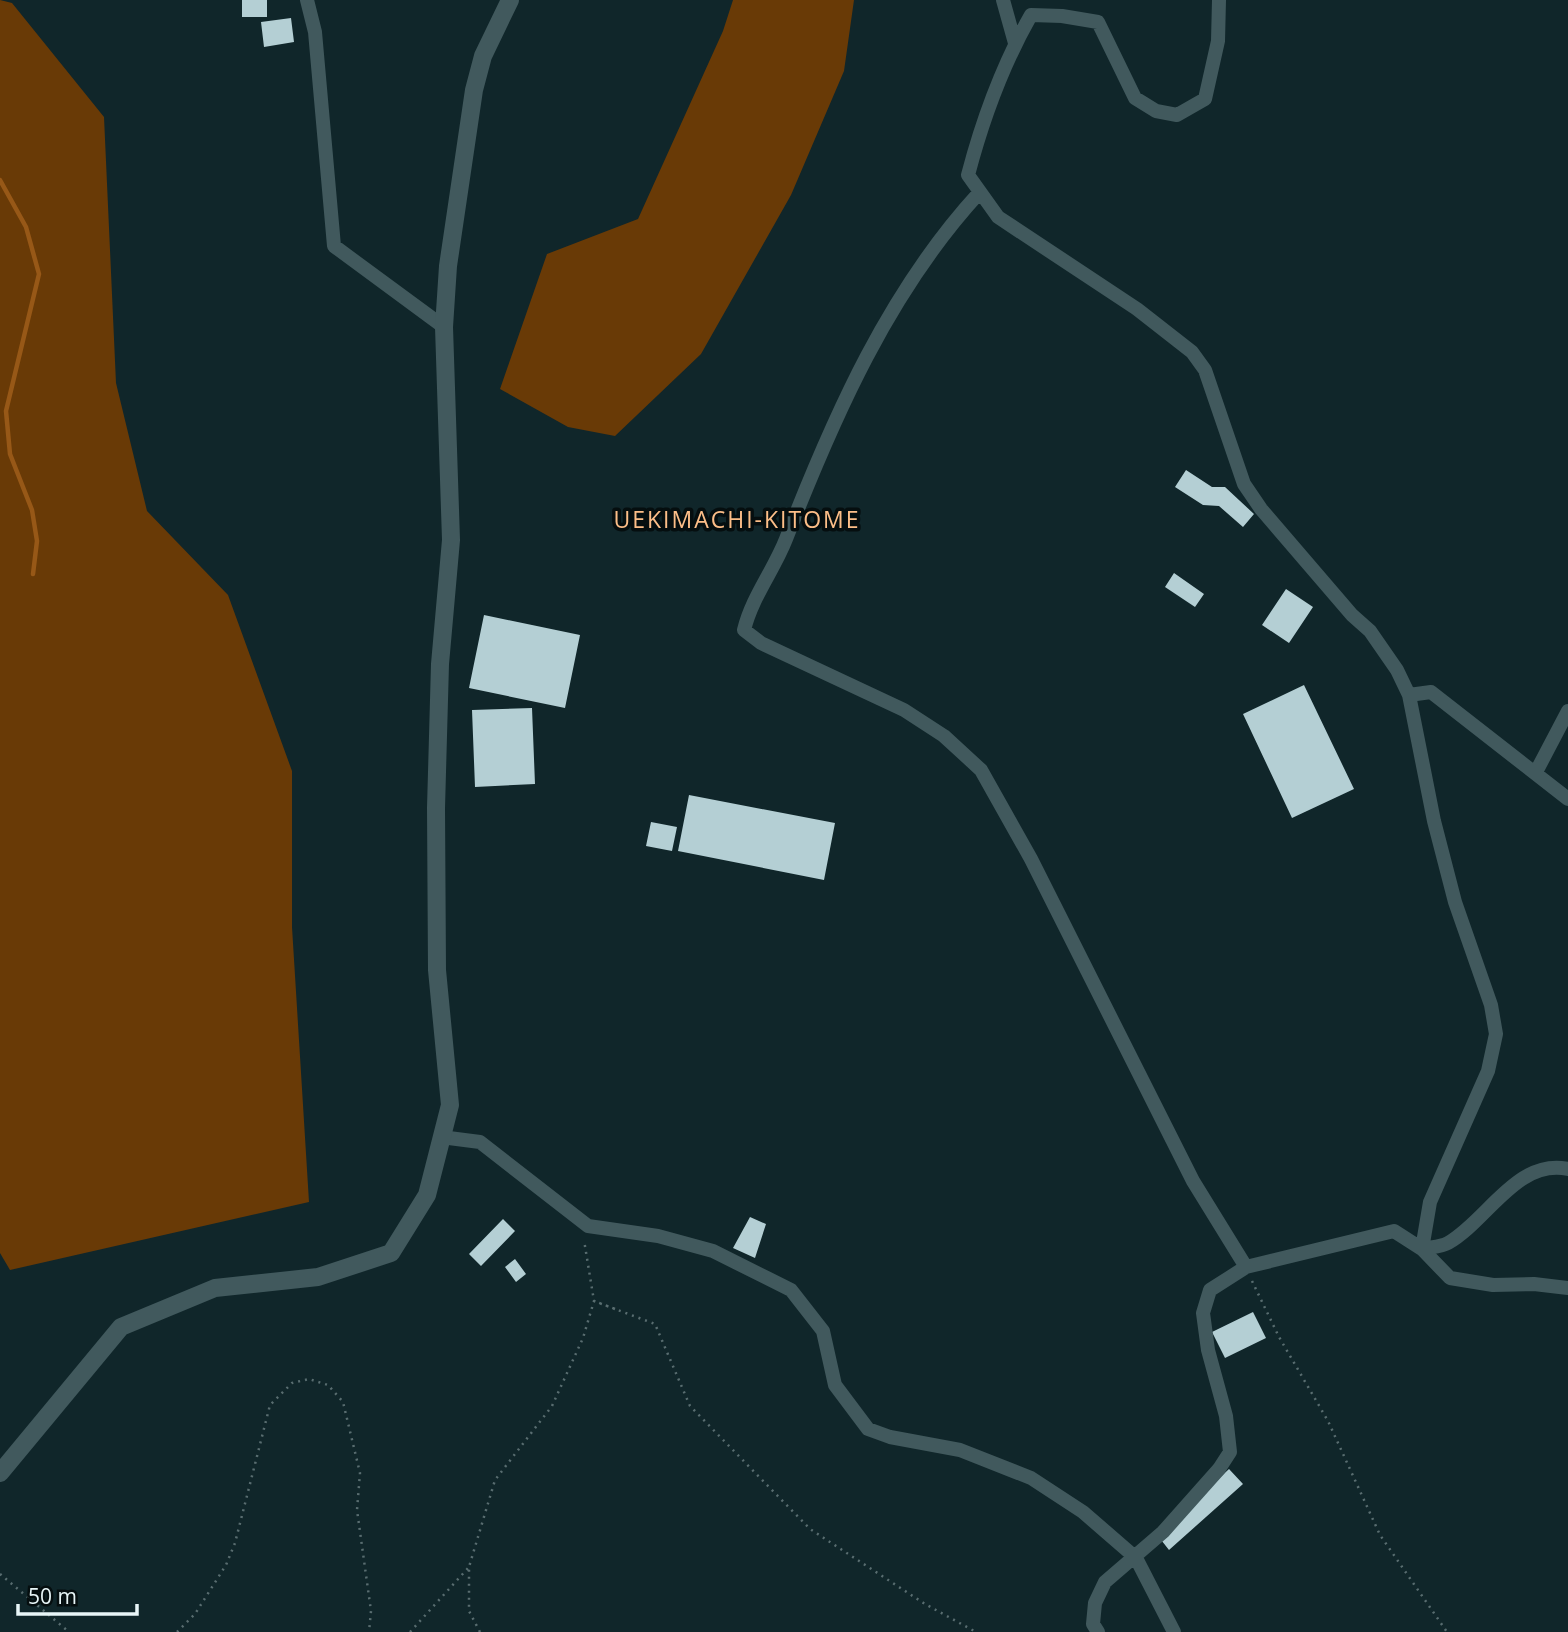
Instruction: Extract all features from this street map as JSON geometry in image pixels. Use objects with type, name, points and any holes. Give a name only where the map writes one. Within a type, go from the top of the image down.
[{"type":"street","points":[[307,0],[317,57],[334,246],[444,327]]},
{"type":"street","points":[[0,1473],[121,1327],[215,1288],[318,1277],[391,1253],[427,1195],[450,1105],[437,970],[436,835],[440,664],[451,540],[444,327],[450,253],[474,90],[483,56],[510,0]]},
{"type":"street","points":[[1003,0],[1015,43]]},
{"type":"street","points":[[1219,0],[1218,41],[1205,99],[1177,115],[1156,111],[1135,98],[1098,22],[1062,16],[1031,15],[1015,43],[983,119],[968,175],[998,217],[1137,309],[1192,352],[1205,370],[1244,484],[1261,509],[1370,631],[1397,670],[1409,695],[1434,821],[1455,902],[1490,1005],[1496,1034],[1488,1071],[1430,1202],[1422,1249]]},
{"type":"street","points":[[979,193],[945,230],[881,327],[825,445],[785,541],[748,613],[744,630],[761,643],[904,710],[944,736],[981,770],[1031,859],[1193,1181],[1245,1267]]},
{"type":"street","points":[[1409,695],[1431,692],[1568,799]]},
{"type":"street","points":[[1536,772],[1568,711]]},
{"type":"street","points":[[442,1138],[480,1142],[588,1226],[658,1236],[713,1251],[791,1290],[823,1331],[835,1385],[867,1429],[890,1437],[960,1450],[1031,1478],[1083,1512],[1136,1558],[1174,1632]]},
{"type":"street","points":[[1422,1249],[1446,1244],[1522,1177],[1557,1167],[1568,1169]]},
{"type":"street","points":[[1098,1632],[1093,1624],[1095,1603],[1105,1582],[1163,1532],[1219,1469],[1230,1452],[1226,1416],[1208,1350],[1203,1313],[1210,1290],[1245,1267],[1394,1231],[1422,1249],[1450,1279],[1493,1285],[1534,1284],[1568,1288]]},
{"type":"path","points":[[480,1632],[469,1611],[469,1567],[495,1480],[552,1406],[583,1338],[594,1301],[584,1241],[588,1226]]},
{"type":"path","points":[[1245,1267],[1279,1337],[1328,1421],[1380,1535],[1447,1632]]},
{"type":"path","points":[[594,1301],[615,1309]]},
{"type":"path","points":[[594,1301],[654,1324],[690,1406],[810,1530],[925,1604],[976,1632]]},
{"type":"path","points":[[177,1632],[195,1614],[226,1565],[235,1543],[270,1405],[292,1383],[309,1379],[328,1385],[343,1402],[360,1473],[357,1510],[371,1611],[369,1632]]},
{"type":"path","points":[[410,1632],[469,1567]]},
{"type":"path","points":[[0,1574],[69,1632]]},
{"type":"shaded area","points":[[0,0],[12,3],[104,117],[116,383],[147,511],[228,595],[292,771],[292,927],[309,1202],[10,1270],[0,1253]]},
{"type":"shaded area","points":[[733,0],[854,0],[844,71],[791,195],[701,354],[615,436],[568,427],[500,389],[547,254],[638,219],[723,31]]},
{"type":"building","points":[[242,0],[267,0],[267,17],[242,17]]},
{"type":"building","points":[[291,18],[294,42],[264,47],[261,22]]},
{"type":"building","points":[[1186,470],[1212,487],[1225,487],[1254,514],[1243,527],[1219,506],[1203,505],[1175,487]]},
{"type":"building","points":[[1174,573],[1204,594],[1195,607],[1165,587]]},
{"type":"building","points":[[1286,589],[1313,607],[1289,643],[1262,625]]},
{"type":"building","points":[[484,615],[580,635],[565,708],[469,688]]},
{"type":"building","points":[[1304,685],[1354,789],[1292,818],[1243,714]]},
{"type":"building","points":[[532,708],[535,784],[475,787],[472,710]]},
{"type":"building","points":[[689,795],[835,823],[824,880],[678,851]]},
{"type":"building","points":[[651,822],[677,827],[672,851],[646,846]]},
{"type":"building","points":[[750,1217],[766,1224],[755,1258],[733,1248]]},
{"type":"building","points":[[503,1219],[515,1231],[481,1266],[469,1254]]},
{"type":"building","points":[[515,1259],[526,1274],[516,1282],[505,1267]]},
{"type":"building","points":[[1253,1312],[1266,1338],[1225,1358],[1212,1332]]},
{"type":"building","points":[[1229,1469],[1243,1484],[1169,1550],[1158,1536]]},
{"type":"waterway","points":[[0,180],[26,227],[39,274],[6,411],[10,454],[32,510],[37,541],[33,574]]},
{"type":"district","name":"UEKIMACHI-KITOME","points":[[737,520]]}]
